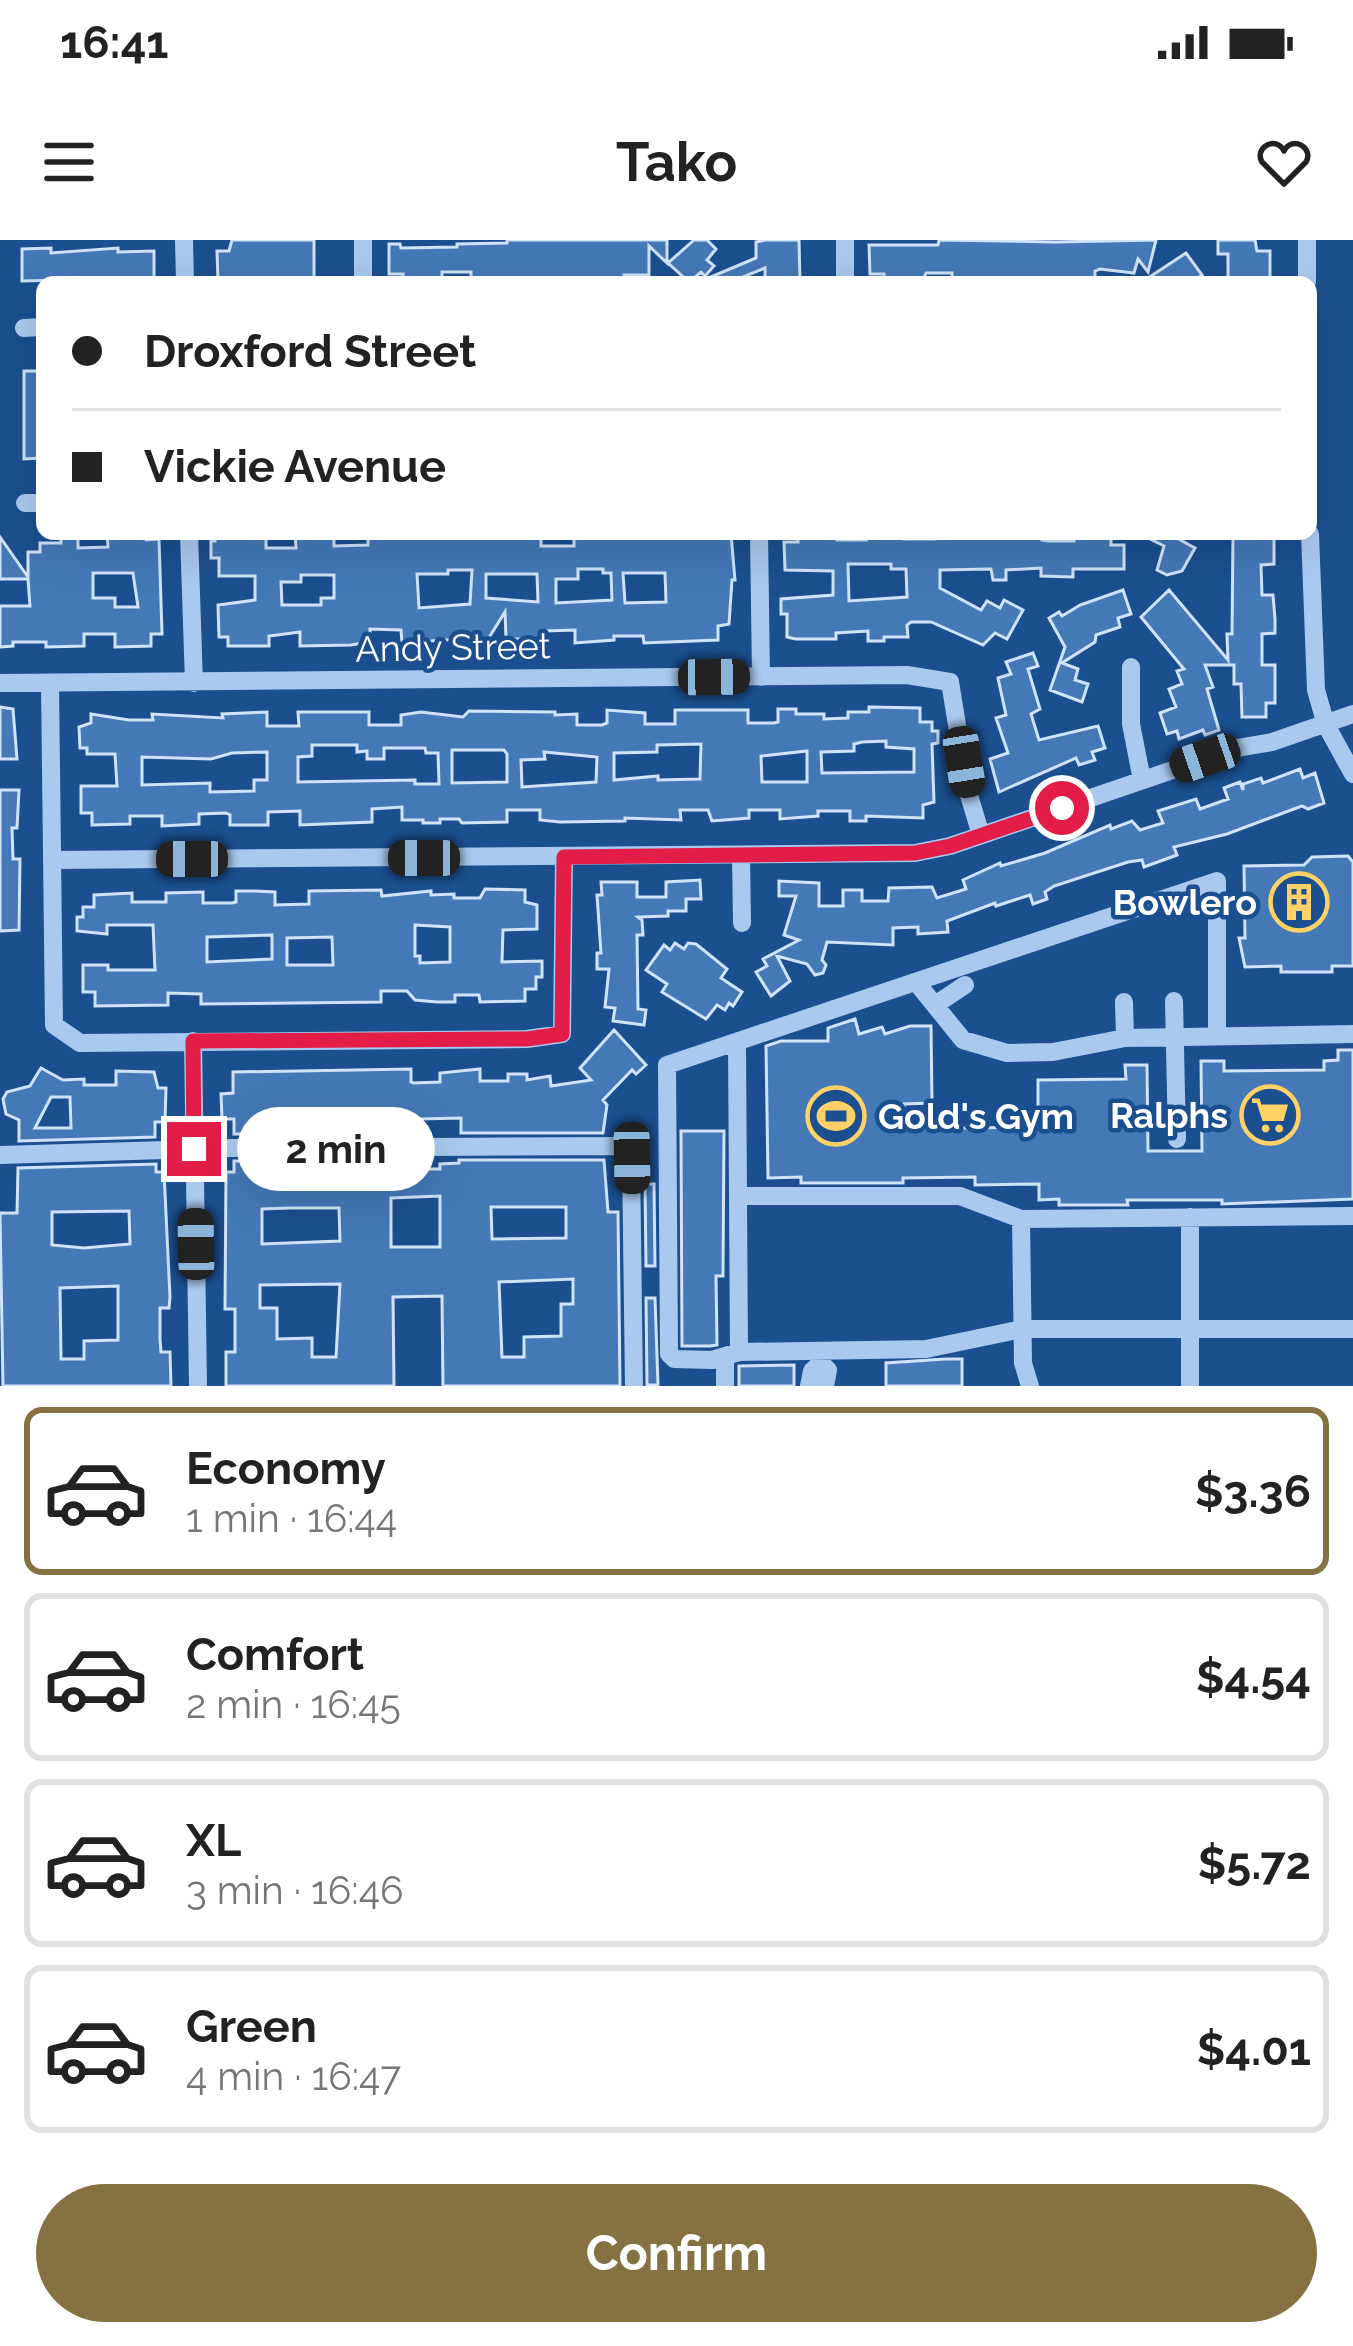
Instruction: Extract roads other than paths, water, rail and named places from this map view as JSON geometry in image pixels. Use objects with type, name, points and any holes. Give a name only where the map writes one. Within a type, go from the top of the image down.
[{"type":"street","points":[[184,240],[185,276]]},
{"type":"street","points":[[363,240],[364,276]]},
{"type":"street","points":[[844,240],[845,276]]},
{"type":"street","points":[[1307,240],[1307,276]]},
{"type":"street","points":[[189,540],[194,682]]},
{"type":"street","points":[[759,540],[761,677]]},
{"type":"street","points":[[1310,540],[1316,690],[1326,725],[1353,774]]},
{"type":"street","points":[[1131,667],[1131,724],[1142,780]]},
{"type":"street","name":"Andy Street","points":[[0,682],[907,675],[950,682],[968,791],[981,835]]},
{"type":"street","points":[[50,683],[54,1024],[80,1043],[527,1039],[562,1034],[564,857]]},
{"type":"street","points":[[53,860],[915,853],[1353,714]]},
{"type":"street","points":[[741,855],[742,923]]},
{"type":"street","points":[[1217,1036],[1217,881],[667,1065],[669,1354],[674,1359],[732,1354],[821,1357],[926,1349],[1022,1329],[1353,1329]]},
{"type":"street","points":[[916,982],[963,1040],[1007,1053],[1053,1052],[1125,1038],[1353,1034]]},
{"type":"street","points":[[935,1005],[965,985]]},
{"type":"street","points":[[1174,1001],[1177,1139]]},
{"type":"street","points":[[1124,1002],[1125,1038]]},
{"type":"street","points":[[193,1041],[198,1386]]},
{"type":"street","points":[[725,1386],[732,1354],[738,1196],[737,1042]]},
{"type":"street","points":[[0,1155],[232,1148],[622,1146],[632,1158],[634,1386]]},
{"type":"street","points":[[738,1196],[960,1196],[1021,1219],[1353,1216]]},
{"type":"street","points":[[1190,1217],[1190,1386]]},
{"type":"street","points":[[1021,1219],[1023,1364],[1030,1386]]},
{"type":"street","points":[[809,1386],[821,1357]]},
{"type":"street","points":[[821,1357],[828,1370],[825,1386]]},
{"type":"place","name":"Bowlero","points":[[1299,902]]},
{"type":"place","name":"Ralphs","points":[[1270,1115]]},
{"type":"place","name":"Gold's Gym","points":[[836,1116]]}]
